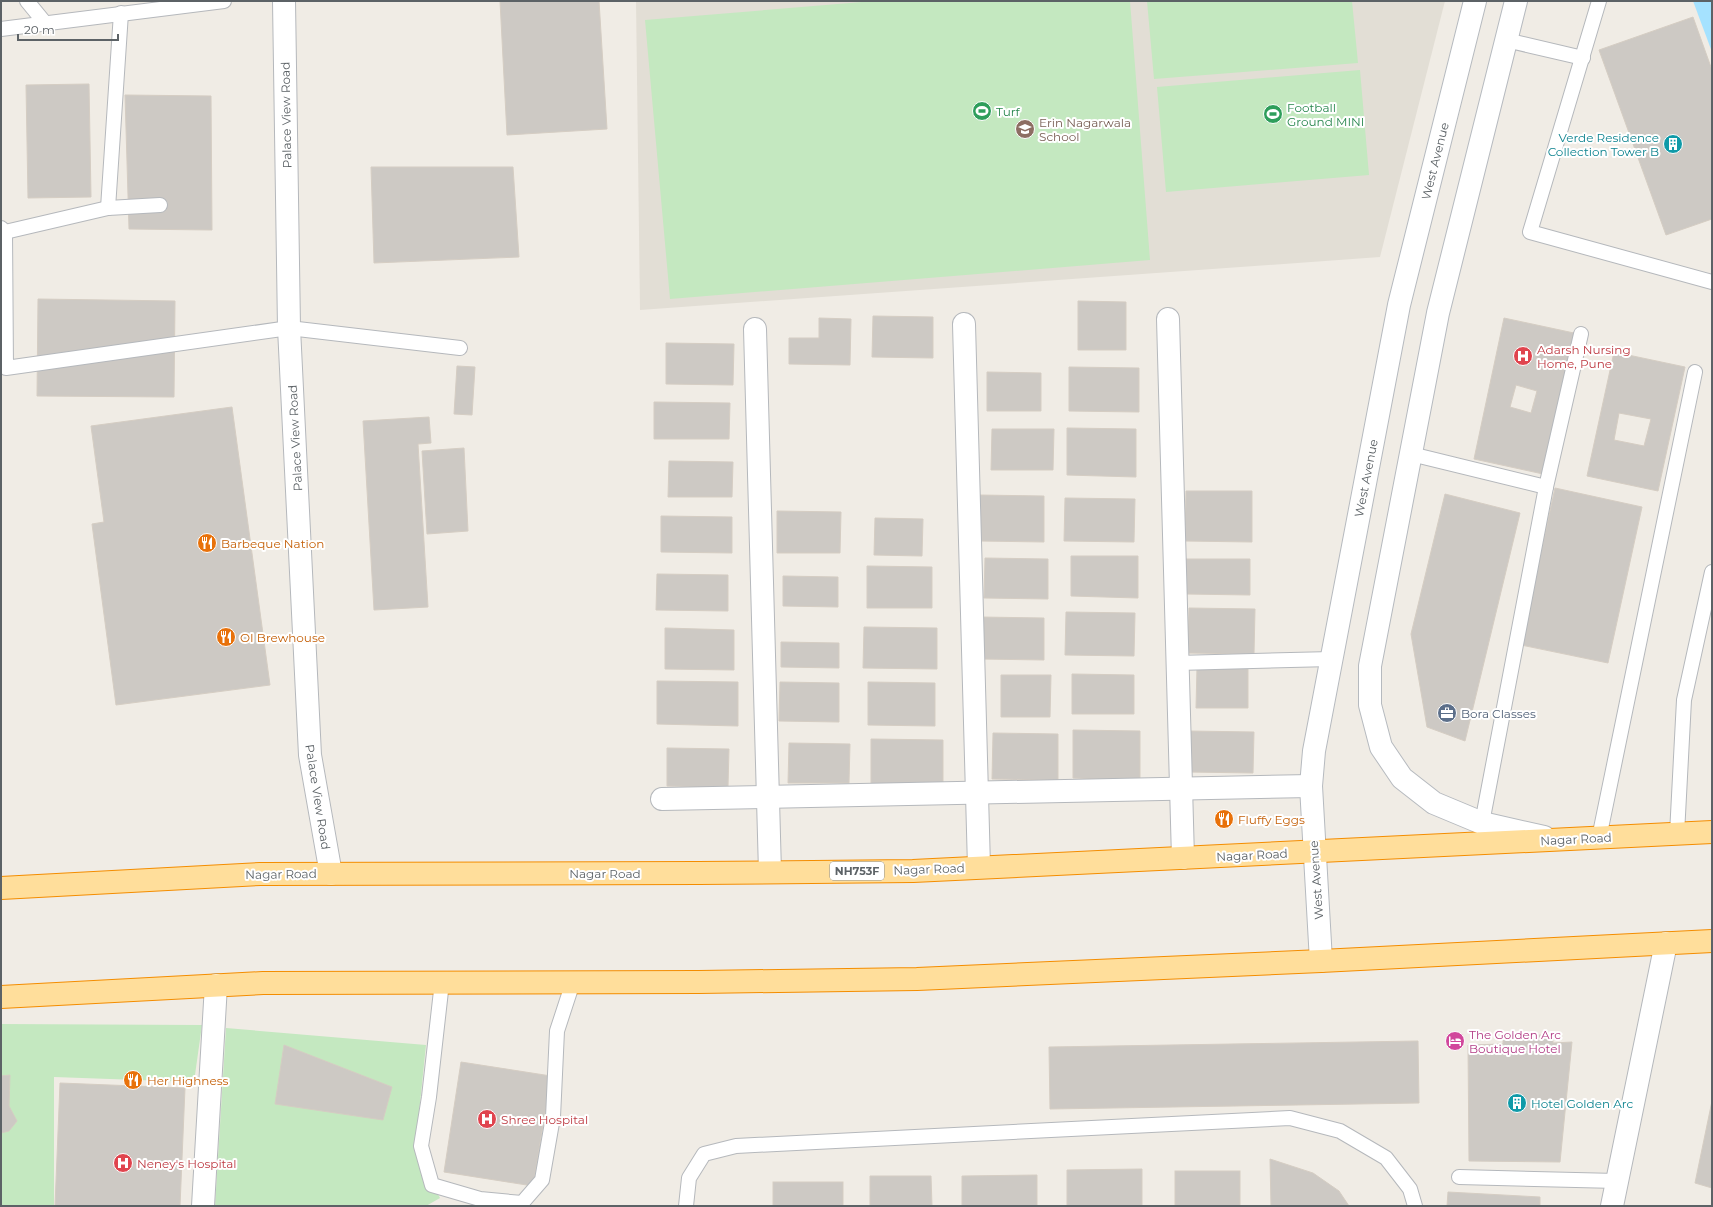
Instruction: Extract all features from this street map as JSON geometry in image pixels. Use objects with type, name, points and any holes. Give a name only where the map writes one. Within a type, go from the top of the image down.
[{"type":"highway","name":"Nagar Road","points":[[1,888],[260,874],[913,871],[1712,832]]},
{"type":"highway","points":[[1,997],[263,983],[917,979],[1321,961],[1712,941]]},
{"type":"street","name":"Palace View Road","points":[[284,1],[289,328],[310,755],[331,874]]},
{"type":"street","name":"West Avenue","points":[[1321,961],[1314,852],[1312,786],[1314,751],[1399,305],[1475,1]]},
{"type":"street","points":[[1516,1],[1438,313],[1370,666],[1370,705],[1381,747],[1402,778],[1434,803],[1482,823],[1559,840]]},
{"type":"street","points":[[1168,319],[1183,858]]},
{"type":"street","points":[[964,324],[979,867]]},
{"type":"street","points":[[755,329],[770,872]]},
{"type":"street","points":[[662,799],[1180,790],[1312,786]]},
{"type":"street","points":[[1612,1206],[1666,943]]},
{"type":"street","points":[[203,1206],[216,985]]},
{"type":"lane","points":[[27,1],[45,22]]},
{"type":"lane","points":[[1,29],[45,22],[224,1]]},
{"type":"lane","points":[[1599,1],[1530,232],[1712,282]]},
{"type":"lane","points":[[108,208],[121,13]]},
{"type":"lane","points":[[1506,40],[1583,58]]},
{"type":"lane","points":[[160,205],[108,208],[3,230],[6,368],[289,328],[460,348]]},
{"type":"lane","points":[[1482,823],[1546,487],[1581,334]]},
{"type":"lane","points":[[1599,838],[1695,372]]},
{"type":"lane","points":[[1411,454],[1546,487]]},
{"type":"lane","points":[[1676,834],[1684,700],[1712,572]]},
{"type":"lane","points":[[1177,663],[1332,659]]},
{"type":"lane","points":[[442,982],[429,1097],[421,1146],[432,1185],[480,1198],[522,1203],[542,1180],[553,1117],[557,1031],[573,982]]},
{"type":"lane","points":[[686,1206],[689,1178],[704,1154],[736,1146],[1290,1118],[1340,1131],[1386,1158],[1410,1189],[1415,1206]]},
{"type":"lane","points":[[1459,1177],[1617,1181]]},
{"type":"shaded area","name":"Erin Nagarwala School","points":[[636,1],[1445,1],[1380,257],[640,310]]},
{"type":"green space","name":"Erin Nagarwala School","points":[[874,1],[1130,1],[1150,260],[670,299],[645,20]]},
{"type":"green space","points":[[1147,1],[1352,1],[1358,63],[1154,79]]},
{"type":"green space","points":[[1360,70],[1369,175],[1166,192],[1157,87]]},
{"type":"green space","points":[[1,1024],[202,1025],[194,1082],[54,1077],[54,1206],[1,1206]]},
{"type":"green space","points":[[226,1028],[426,1045],[415,1152],[440,1198],[426,1206],[215,1206]]},
{"type":"water","points":[[1693,1],[1712,1],[1712,52]]},
{"type":"building","points":[[500,1],[599,1],[607,129],[507,135]]},
{"type":"building","name":"Verde Residence Collection Tower B","points":[[1693,17],[1712,70],[1712,219],[1666,235],[1599,50]]},
{"type":"building","points":[[89,84],[91,197],[28,198],[26,85]]},
{"type":"building","points":[[125,95],[211,96],[212,230],[129,229]]},
{"type":"building","points":[[371,167],[513,167],[519,257],[374,263]]},
{"type":"building","points":[[38,299],[175,301],[174,397],[37,396]]},
{"type":"building","points":[[1078,301],[1126,302],[1126,350],[1078,350]]},
{"type":"building","points":[[873,316],[933,317],[933,358],[872,357]]},
{"type":"building","points":[[819,318],[851,319],[850,365],[789,364],[789,338],[819,338]]},
{"type":"building","points":[[1504,318],[1574,333],[1543,474],[1474,459]],"holes":[[[1516,385],[1537,391],[1531,413],[1510,407]]]},
{"type":"building","points":[[666,343],[734,344],[733,385],[666,384]]},
{"type":"building","points":[[1614,352],[1685,367],[1658,491],[1587,476]],"holes":[[[1619,413],[1651,419],[1644,446],[1614,440]]]},
{"type":"building","points":[[457,366],[475,367],[472,415],[454,414]]},
{"type":"building","points":[[1069,367],[1139,368],[1139,412],[1069,411]]},
{"type":"building","points":[[987,372],[1041,373],[1041,411],[987,411]]},
{"type":"building","points":[[654,402],[730,403],[729,439],[654,439]]},
{"type":"building","points":[[232,407],[270,685],[116,705],[92,524],[104,522],[91,426]]},
{"type":"building","points":[[429,417],[431,443],[418,444],[428,607],[374,610],[363,421]]},
{"type":"building","points":[[1067,428],[1136,429],[1136,477],[1067,475]]},
{"type":"building","points":[[992,429],[1054,429],[1053,470],[991,470]]},
{"type":"building","points":[[464,448],[468,531],[427,534],[422,451]]},
{"type":"building","points":[[669,461],[733,462],[732,497],[668,497]]},
{"type":"building","points":[[1555,488],[1642,507],[1608,663],[1521,645]]},
{"type":"building","points":[[1186,491],[1252,491],[1252,542],[1185,541]]},
{"type":"building","points":[[1445,494],[1520,513],[1465,741],[1427,727],[1411,634]]},
{"type":"building","points":[[979,495],[1044,496],[1044,542],[979,541]]},
{"type":"building","points":[[1065,498],[1135,499],[1134,542],[1064,541]]},
{"type":"building","points":[[777,511],[841,512],[840,553],[777,553]]},
{"type":"building","points":[[661,516],[732,517],[732,553],[661,552]]},
{"type":"building","points":[[875,518],[923,519],[922,556],[874,555]]},
{"type":"building","points":[[1071,556],[1138,556],[1138,598],[1071,596]]},
{"type":"building","points":[[985,558],[1048,559],[1048,599],[984,598]]},
{"type":"building","points":[[1186,559],[1250,559],[1250,595],[1186,594]]},
{"type":"building","points":[[867,566],[932,567],[932,608],[867,608]]},
{"type":"building","points":[[657,574],[728,575],[728,611],[656,610]]},
{"type":"building","points":[[783,576],[838,577],[838,607],[783,606]]},
{"type":"building","points":[[1189,608],[1255,609],[1254,654],[1188,653]]},
{"type":"building","points":[[1066,612],[1135,613],[1134,656],[1065,655]]},
{"type":"building","points":[[981,617],[1044,618],[1044,660],[980,659]]},
{"type":"building","points":[[864,627],[937,628],[937,669],[863,668]]},
{"type":"building","points":[[665,628],[734,630],[734,670],[665,669]]},
{"type":"building","points":[[781,642],[839,643],[839,668],[781,667]]},
{"type":"building","points":[[1197,667],[1248,668],[1248,708],[1196,708]]},
{"type":"building","points":[[1072,674],[1134,675],[1134,714],[1072,714]]},
{"type":"building","points":[[1001,675],[1051,675],[1050,717],[1001,717]]},
{"type":"building","points":[[657,681],[738,682],[738,726],[657,724]]},
{"type":"building","points":[[780,682],[839,683],[839,722],[779,721]]},
{"type":"building","points":[[868,682],[935,683],[935,726],[868,725]]},
{"type":"building","points":[[1073,730],[1140,731],[1140,780],[1073,778]]},
{"type":"building","points":[[1188,731],[1254,732],[1253,773],[1188,772]]},
{"type":"building","points":[[993,733],[1058,734],[1058,780],[992,779]]},
{"type":"building","points":[[871,739],[943,740],[943,786],[871,785]]},
{"type":"building","points":[[789,743],[850,744],[849,783],[788,783]]},
{"type":"building","points":[[667,748],[729,749],[728,787],[667,786]]},
{"type":"building","name":"Hotel Golden Arc","points":[[1503,1035],[1553,1035],[1553,1043],[1572,1042],[1560,1162],[1469,1161],[1468,1045],[1503,1044]]},
{"type":"building","points":[[1418,1041],[1419,1103],[1050,1109],[1049,1047]]},
{"type":"building","points":[[284,1045],[392,1087],[383,1120],[275,1104]]},
{"type":"building","points":[[461,1062],[551,1076],[533,1186],[444,1172]]},
{"type":"building","points":[[10,1075],[9,1106],[17,1121],[9,1131],[1,1133],[1,1076]]},
{"type":"building","points":[[60,1083],[185,1088],[180,1206],[55,1206]]},
{"type":"building","points":[[1712,1101],[1712,1188],[1695,1183]]},
{"type":"building","points":[[1270,1159],[1313,1173],[1339,1191],[1349,1206],[1271,1206]]},
{"type":"building","points":[[1142,1169],[1142,1206],[1067,1206],[1067,1170]]},
{"type":"building","points":[[1175,1171],[1240,1171],[1240,1206],[1175,1206]]},
{"type":"building","points":[[1037,1175],[1037,1206],[962,1206],[962,1176]]},
{"type":"building","points":[[870,1176],[931,1176],[932,1206],[870,1206]]},
{"type":"building","points":[[773,1182],[843,1182],[843,1206],[773,1206]]},
{"type":"building","points":[[1448,1192],[1540,1197],[1540,1206],[1447,1206]]},
{"type":"place","name":"Turf","points":[[982,111]]},
{"type":"place","name":"Football Ground MINI","points":[[1273,114]]},
{"type":"place","name":"Erin Nagarwala School","points":[[1025,129]]},
{"type":"place","name":"Verde Residence Collection Tower B","points":[[1673,144]]},
{"type":"place","name":"Adarsh Nursing Home, Pune","points":[[1523,356]]},
{"type":"place","name":"Barbeque Nation","points":[[207,543]]},
{"type":"place","name":"OI Brewhouse","points":[[226,637]]},
{"type":"place","name":"Bora Classes","points":[[1447,713]]},
{"type":"place","name":"Fluffy Eggs","points":[[1224,819]]},
{"type":"place","name":"The Golden Arc Boutique Hotel","points":[[1455,1041]]},
{"type":"place","name":"Her Highness","points":[[133,1080]]},
{"type":"place","name":"Hotel Golden Arc","points":[[1517,1103]]},
{"type":"place","name":"Shree Hospital","points":[[487,1119]]},
{"type":"place","name":"Neney's Hospital","points":[[123,1163]]}]
